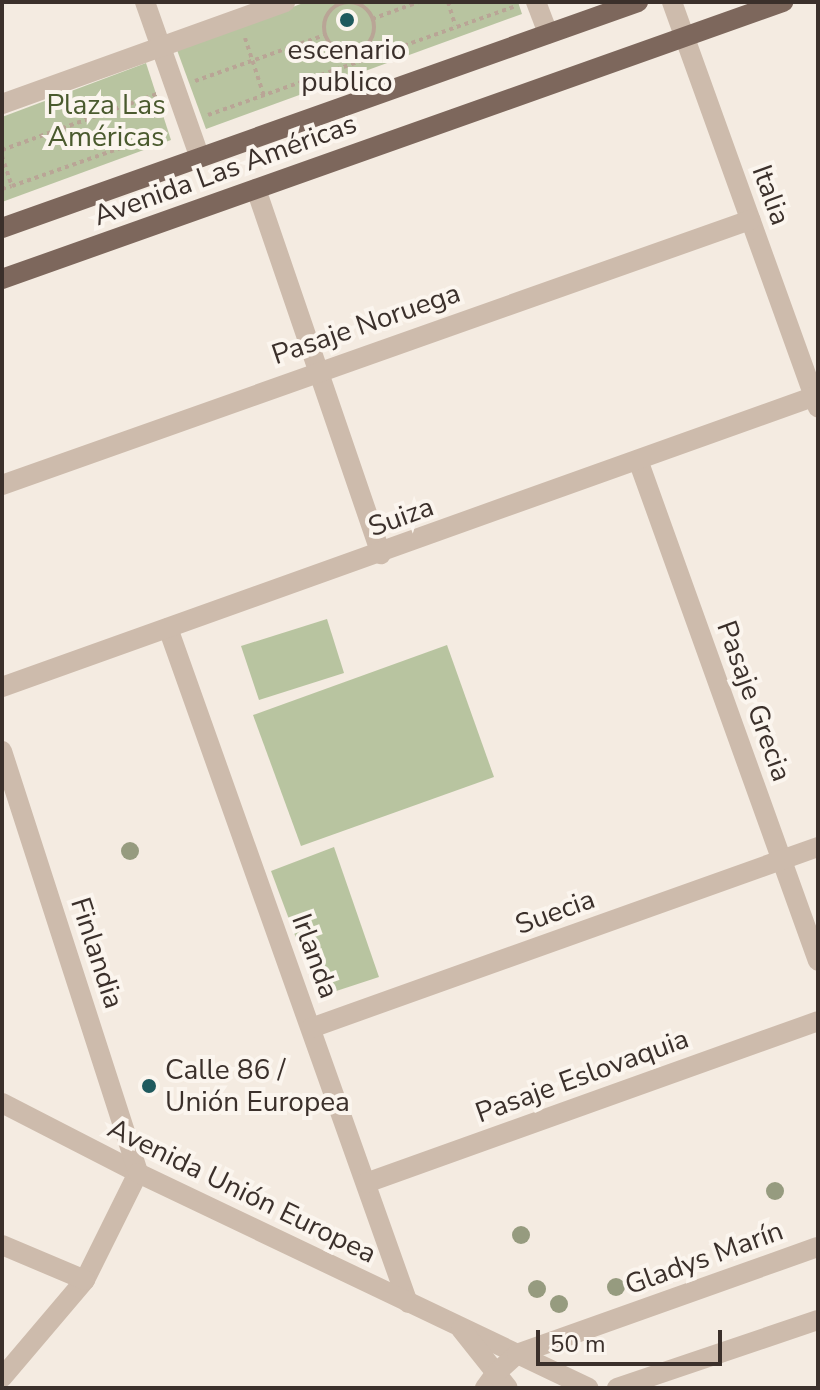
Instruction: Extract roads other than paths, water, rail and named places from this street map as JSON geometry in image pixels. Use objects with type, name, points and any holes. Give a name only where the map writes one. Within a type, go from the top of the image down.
[{"type":"main road","name":"Avenida Las Américas","points":[[2,228],[638,2]]},
{"type":"main road","name":"Avenida Las Américas","points":[[2,279],[783,2]]},
{"type":"street","points":[[145,2],[200,158]]},
{"type":"street","points":[[2,104],[285,2]]},
{"type":"street","name":"Italia","points":[[672,2],[817,400]]},
{"type":"street","points":[[530,3],[548,34]]},
{"type":"street","points":[[256,189],[381,554]]},
{"type":"street","name":"Pasaje Noruega","points":[[2,485],[750,220]]},
{"type":"street","name":"Suiza","points":[[2,687],[638,460],[817,400]]},
{"type":"street","name":"Pasaje Grecia","points":[[638,460],[818,961]]},
{"type":"street","name":"Irlanda","points":[[168,628],[408,1303]]},
{"type":"street","name":"Finlandia","points":[[2,751],[138,1173]]},
{"type":"street","name":"Suecia","points":[[311,1028],[818,847]]},
{"type":"street","name":"Pasaje Eslovaquia","points":[[366,1183],[818,1021]]},
{"type":"street","name":"Avenida Unión Europea","points":[[2,1103],[138,1173],[588,1388]]},
{"type":"street","points":[[2,1378],[85,1280],[138,1173]]},
{"type":"street","points":[[2,1245],[85,1280]]},
{"type":"street","name":"Gladys Marín","points":[[496,1383],[517,1354],[818,1247]]},
{"type":"street","points":[[617,1388],[818,1320]]},
{"type":"street","name":"Avenida Unión Europea","points":[[458,1326],[496,1383]]},
{"type":"place","name":"escenario publico","points":[[347,20]]},
{"type":"place","name":"Calle 86 / Unión Europea","points":[[149,1086]]},
{"type":"park label","name":"Plaza Las Américas","points":[[106,121]]}]
